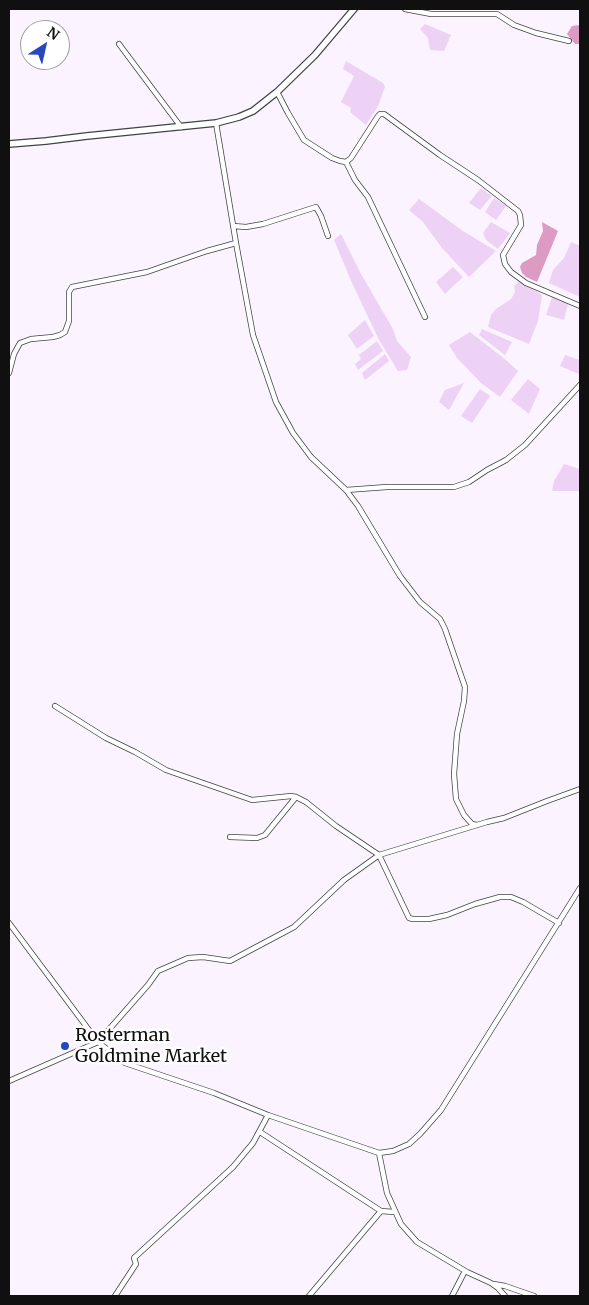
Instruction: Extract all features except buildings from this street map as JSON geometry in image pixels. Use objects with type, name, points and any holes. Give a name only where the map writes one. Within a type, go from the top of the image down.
[{"type":"street","points":[[9,144],[216,123],[239,117],[253,111],[277,92],[315,55],[354,9]]},
{"type":"street","points":[[405,9],[431,14],[497,14],[514,25],[536,33],[569,41]]},
{"type":"street","points":[[119,44],[181,127]]},
{"type":"street","points":[[277,92],[304,140],[340,162],[346,162],[351,158],[380,114],[387,116],[478,180],[518,211],[520,215],[521,225],[503,255],[505,264],[511,272],[526,283],[580,306]]},
{"type":"street","points":[[216,123],[253,335],[278,407],[293,433],[311,457],[346,490],[358,506],[400,576],[420,602],[440,619],[446,629],[465,686],[457,734],[454,774],[456,800],[464,815],[472,824],[477,825]]},
{"type":"street","points":[[346,162],[355,180],[368,197],[424,316]]},
{"type":"street","points":[[233,226],[246,227],[263,224],[316,207],[328,236]]},
{"type":"street","points":[[9,373],[14,354],[20,343],[31,339],[56,336],[64,332],[69,321],[69,292],[72,287],[147,272],[236,243]]},
{"type":"street","points":[[346,490],[387,487],[454,487],[469,482],[506,460],[526,445],[580,385]]},
{"type":"street","points":[[55,706],[106,738],[166,770],[252,800],[291,796],[306,802],[336,826],[378,855],[409,918],[429,919],[447,915],[500,897],[511,897],[559,923]]},
{"type":"street","points":[[9,1082],[98,1042],[158,971],[188,958],[202,957],[230,961],[294,927],[344,880],[378,855],[504,818],[580,789]]},
{"type":"street","points":[[230,837],[257,838],[265,835],[296,797]]},
{"type":"street","points":[[9,923],[98,1042],[125,1063],[379,1153],[393,1151],[408,1144],[420,1134],[441,1110],[580,888]]},
{"type":"street","points":[[115,1296],[136,1264],[134,1258],[233,1167],[253,1143],[268,1115]]},
{"type":"street","points":[[260,1132],[381,1211],[394,1212]]},
{"type":"street","points":[[379,1153],[387,1193],[400,1224],[417,1242],[465,1271],[491,1283],[505,1296]]},
{"type":"street","points":[[308,1296],[381,1211]]},
{"type":"street","points":[[452,1296],[465,1271]]},
{"type":"street","points":[[491,1283],[534,1296]]},
{"type":"shaded area","points":[[425,24],[451,35],[444,51],[430,50],[428,38],[420,29]]},
{"type":"shaded area","points":[[580,25],[580,44],[575,44],[567,34],[572,26]]},
{"type":"shaded area","points":[[346,61],[383,83],[385,87],[378,106],[366,125],[350,112],[351,108],[341,102],[354,76],[343,69]]},
{"type":"shaded area","points":[[481,188],[492,196],[480,210],[469,203]]},
{"type":"shaded area","points":[[494,198],[506,206],[496,220],[485,212]]},
{"type":"shaded area","points":[[419,199],[463,231],[496,251],[469,277],[442,248],[423,222],[409,210]]},
{"type":"shaded area","points":[[491,222],[510,233],[498,249],[486,240],[483,233]]},
{"type":"shaded area","points":[[542,222],[558,231],[537,282],[526,277],[520,267],[522,263],[536,255],[537,245],[543,231]]},
{"type":"shaded area","points":[[341,234],[361,274],[393,329],[397,341],[411,357],[407,370],[398,371],[379,340],[334,240]]},
{"type":"shaded area","points":[[571,242],[580,246],[580,297],[549,283],[553,270],[564,258]]},
{"type":"shaded area","points":[[453,267],[463,277],[445,294],[436,282]]},
{"type":"shaded area","points":[[519,281],[542,295],[538,321],[529,344],[488,327],[491,315],[496,309],[511,299],[515,292],[514,286]]},
{"type":"shaded area","points":[[552,297],[568,304],[564,320],[546,315]]},
{"type":"shaded area","points":[[365,320],[374,336],[357,349],[348,335]]},
{"type":"shaded area","points":[[482,329],[512,342],[505,355],[479,335]]},
{"type":"shaded area","points":[[470,332],[518,371],[500,397],[481,383],[457,358],[449,345]]},
{"type":"shaded area","points":[[377,341],[383,351],[358,370],[355,364],[361,359],[359,355]]},
{"type":"shaded area","points":[[385,354],[389,361],[365,380],[362,373]]},
{"type":"shaded area","points":[[565,355],[580,360],[579,374],[560,366]]},
{"type":"shaded area","points":[[528,379],[540,389],[529,414],[511,400]]},
{"type":"shaded area","points":[[464,383],[449,410],[439,402],[445,390]]},
{"type":"shaded area","points":[[480,389],[490,396],[472,423],[461,416]]},
{"type":"shaded area","points":[[564,464],[580,469],[580,491],[552,491],[554,481]]},
{"type":"place","name":"Rosterman Goldmine Market","points":[[65,1046]]}]
